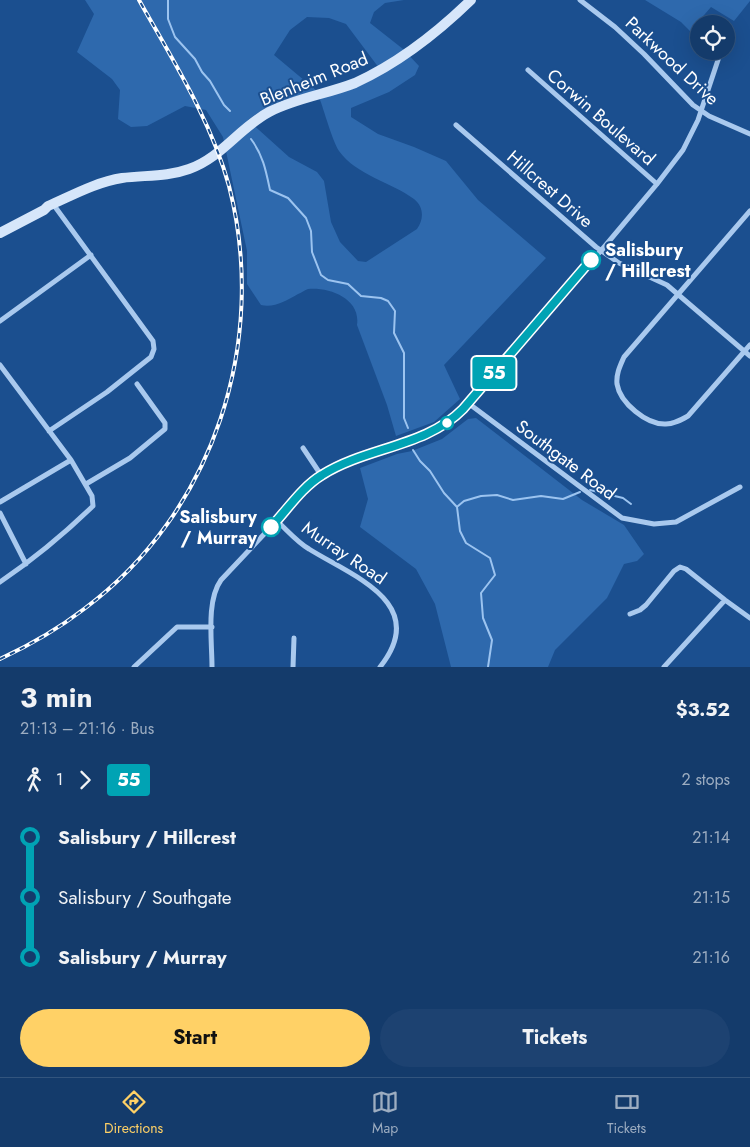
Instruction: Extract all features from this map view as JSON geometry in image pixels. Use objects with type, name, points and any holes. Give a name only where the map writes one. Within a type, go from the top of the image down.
[{"type":"main road","name":"Blenheim Road","points":[[0,226],[25,212],[50,205],[107,182],[122,178],[157,177],[178,173],[203,163],[224,149],[245,128],[268,113],[305,98],[354,83],[401,58],[444,26],[472,0]]},
{"type":"main road","name":"Blenheim Road","points":[[0,233],[50,205]]},
{"type":"street","name":"Parkwood Drive","points":[[580,0],[615,27],[681,93],[701,110],[727,125],[750,134]]},
{"type":"street","points":[[212,667],[212,605],[218,585],[321,475],[344,464],[434,430],[452,419],[468,403],[657,184],[683,150],[698,120],[718,60]]},
{"type":"street","name":"Corwin Boulevard","points":[[528,70],[657,184]]},
{"type":"street","name":"Hillcrest Drive","points":[[456,125],[600,250],[619,263],[667,285],[750,356]]},
{"type":"street","points":[[49,430],[108,392],[151,357],[154,349],[153,341],[91,255],[50,205]]},
{"type":"street","points":[[750,211],[624,357],[618,369],[617,385],[625,401],[635,411],[647,420],[659,424],[668,424],[688,416],[750,345]]},
{"type":"street","points":[[0,322],[91,255]]},
{"type":"street","points":[[0,365],[71,460],[92,496],[93,506],[66,532],[0,582]]},
{"type":"street","points":[[86,484],[130,458],[165,429],[165,423],[137,384]]},
{"type":"street","name":"Southgate Road","points":[[468,403],[622,518],[654,524],[676,522],[740,487]]},
{"type":"street","points":[[303,448],[321,475]]},
{"type":"street","points":[[0,502],[71,460]]},
{"type":"street","points":[[0,513],[26,564]]},
{"type":"street","name":"Murray Road","points":[[277,521],[306,548],[371,585],[386,599],[394,615],[396,632],[391,650],[380,667]]},
{"type":"street","points":[[630,614],[646,605],[674,571],[680,567],[686,569],[725,600],[749,616]]},
{"type":"street","points":[[666,666],[725,600]]},
{"type":"street","points":[[134,667],[177,627],[212,627]]},
{"type":"street","points":[[293,667],[294,638]]},
{"type":"shaded area","points":[[85,0],[404,0],[385,3],[374,12],[370,23],[403,49],[419,66],[415,75],[389,92],[351,108],[351,117],[378,134],[446,161],[478,200],[546,258],[444,365],[460,399],[434,422],[396,436],[387,405],[357,325],[357,316],[349,302],[342,296],[326,290],[308,289],[280,303],[271,306],[261,305],[247,284],[247,251],[223,137],[206,110],[185,106],[147,126],[131,127],[118,119],[120,90],[112,79],[77,52],[94,14]],"holes":[[[307,17],[329,18],[346,24],[382,72],[319,97],[336,146],[346,159],[355,166],[414,199],[420,206],[422,213],[417,229],[366,262],[358,261],[340,242],[331,222],[324,181],[317,172],[289,157],[248,120],[281,101],[317,91],[274,55],[290,30]]]},
{"type":"shaded area","points":[[645,0],[750,0],[735,20],[735,15],[724,15],[711,7],[704,15],[690,15],[690,31],[681,22]]},
{"type":"shaded area","points":[[476,418],[582,500],[624,525],[644,554],[637,561],[624,564],[607,598],[555,650],[548,667],[451,667],[435,604],[416,569],[360,527],[368,499],[360,468],[442,439],[468,419]]},
{"type":"waterway","points":[[168,0],[168,19],[175,37],[195,59],[224,105],[230,111]]},
{"type":"waterway","points":[[251,139],[261,157],[270,190],[288,198],[306,218],[311,231],[312,252],[321,275],[328,280],[348,284],[361,296],[381,298],[388,301],[395,311],[394,333],[404,353],[404,418],[408,428]]},
{"type":"waterway","points":[[413,450],[430,471],[444,493],[457,507],[460,531],[466,543],[490,558],[495,575],[481,593],[483,618],[492,640],[488,667]]},
{"type":"waterway","points":[[590,490],[623,498],[631,504]]},
{"type":"waterway","points":[[458,506],[464,501],[481,496],[497,495],[513,500],[541,496],[563,499],[580,492]]},
{"type":"railway","points":[[0,659],[44,636],[84,609],[129,570],[167,524],[198,474],[220,420],[235,363],[242,304],[240,245],[229,186],[212,137],[190,90],[139,0]]},
{"type":"bus line","name":"55","points":[[271,527],[321,475],[344,464],[434,430],[452,419],[463,409],[591,260]]},
{"type":"place","name":"Salisbury / Hillcrest","points":[[591,260]]},
{"type":"place","name":"Salisbury / Murray","points":[[271,527]]}]
